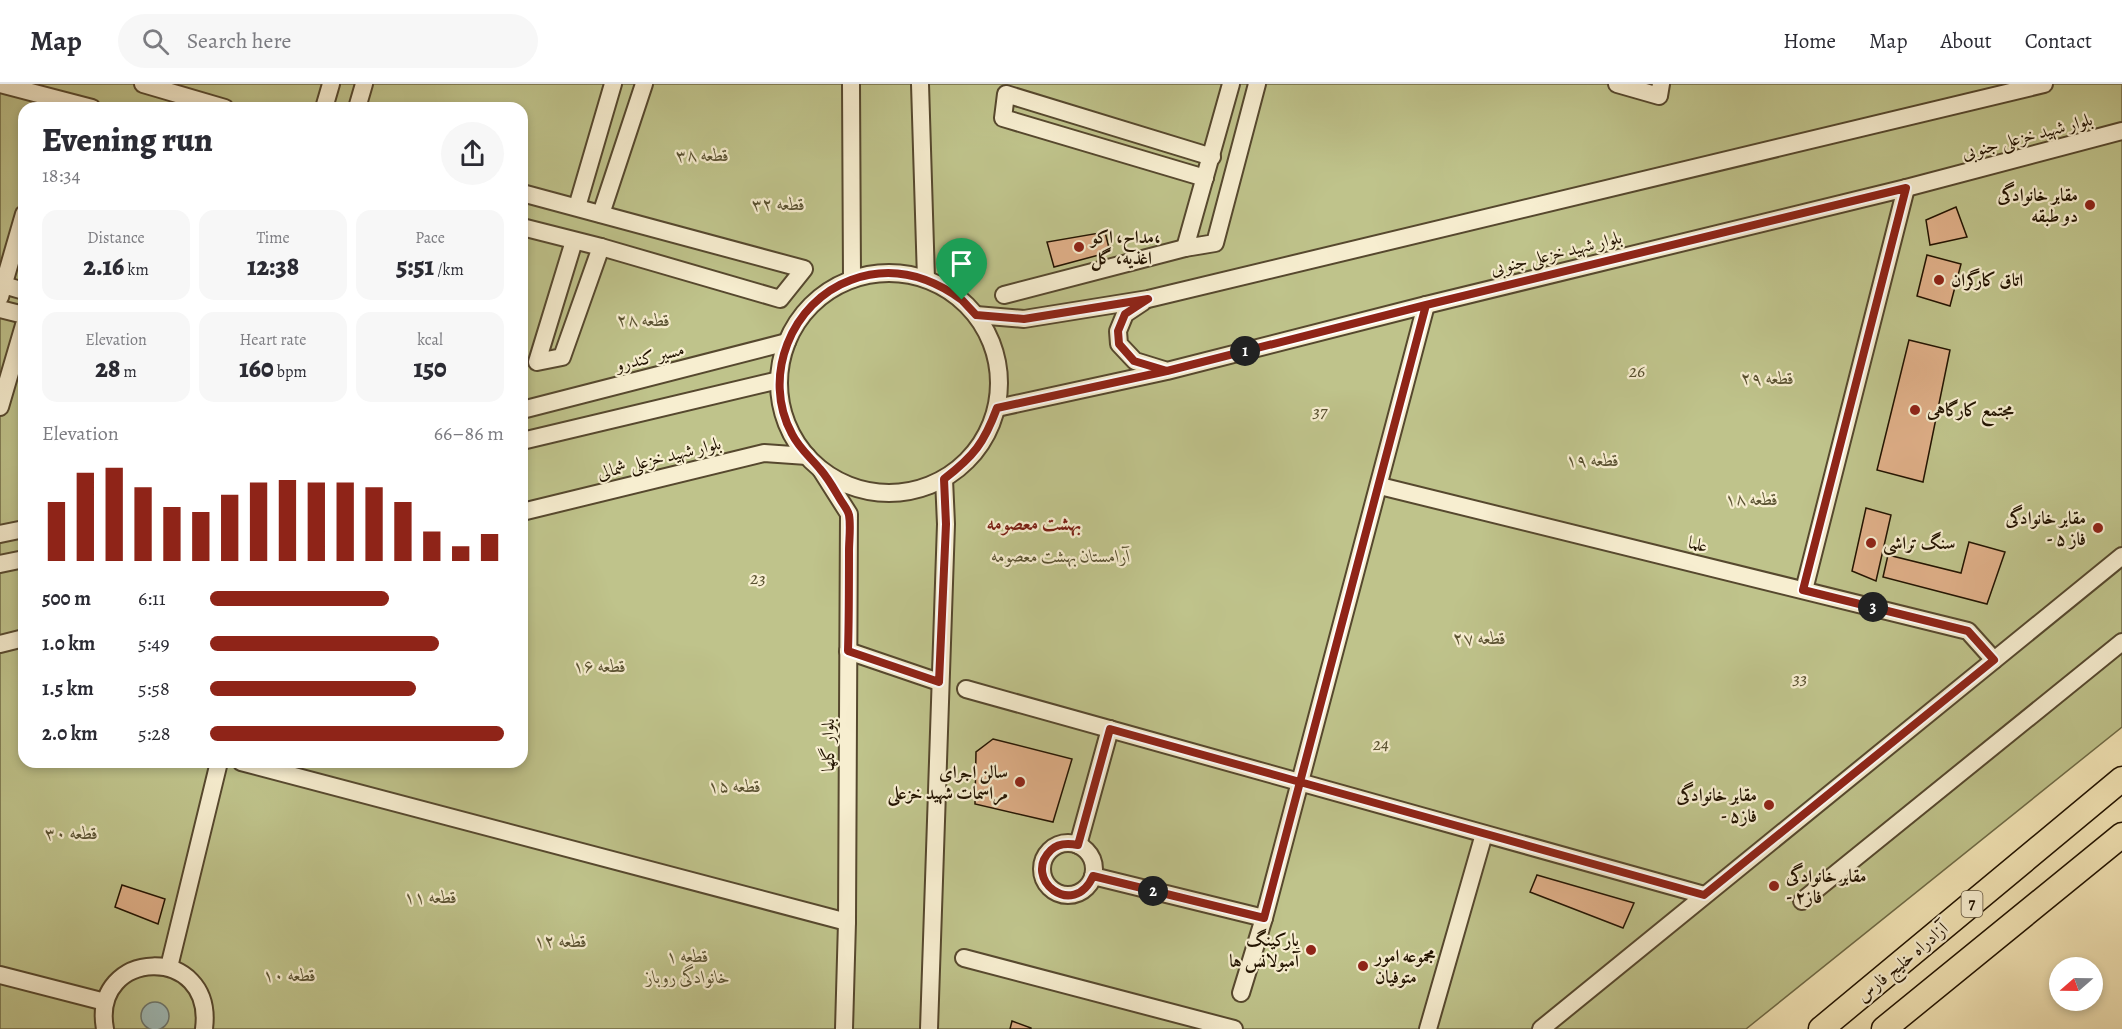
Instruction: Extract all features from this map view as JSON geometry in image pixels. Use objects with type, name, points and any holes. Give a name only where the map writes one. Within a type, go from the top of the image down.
[{"type":"highway","name":"آزادراه خلیج فارس","points":[[1821,1029],[2122,779]]},
{"type":"highway","name":"7","points":[[1884,1029],[2122,835]]},
{"type":"lane","points":[[0,84],[53,102]]},
{"type":"lane","points":[[143,84],[204,102]]},
{"type":"lane","points":[[326,102],[331,84]]},
{"type":"lane","points":[[359,102],[364,84]]},
{"type":"lane","points":[[577,207],[613,84]]},
{"type":"lane","points":[[601,214],[644,84]]},
{"type":"lane","points":[[850,84],[852,279]]},
{"type":"lane","points":[[920,84],[926,279]]},
{"type":"lane","points":[[1185,248],[1231,84]]},
{"type":"lane","points":[[1004,295],[1185,248],[1215,243],[1257,84]]},
{"type":"lane","points":[[1617,84],[1659,96],[1661,84]]},
{"type":"lane","points":[[970,305],[992,344],[999,375],[997,408],[986,436],[968,461],[944,479],[903,493],[860,489],[821,469],[807,456],[791,433],[782,407],[780,380],[782,361],[787,342],[796,325],[813,304],[835,287],[852,279],[885,274],[902,274],[926,279],[945,288],[970,305],[1024,319],[1148,299],[2044,84]]},
{"type":"lane","points":[[1205,178],[1003,118],[1006,94],[1212,157]]},
{"type":"lane","name":"بلوار شهید خزعلی جنوبی","points":[[997,408],[1167,371],[1426,305],[1906,188],[2122,131]]},
{"type":"lane","points":[[1803,590],[1906,188]]},
{"type":"lane","points":[[528,195],[804,269],[780,299],[601,247],[528,229]]},
{"type":"lane","points":[[18,234],[1,289],[18,290]]},
{"type":"lane","points":[[574,241],[537,362],[562,357],[601,247]]},
{"type":"lane","points":[[1148,299],[1125,314],[1118,331],[1119,344],[1134,361],[1167,371]]},
{"type":"lane","points":[[1241,993],[1264,918],[1426,305]]},
{"type":"lane","points":[[0,309],[18,314]]},
{"type":"lane","name":"مسیر کندرو","points":[[528,408],[787,342]]},
{"type":"lane","points":[[0,407],[18,346]]},
{"type":"lane","points":[[528,440],[780,380]]},
{"type":"lane","name":"بلوار شهید خزعلی شمالی","points":[[528,511],[764,453],[807,456]]},
{"type":"lane","name":"بلوار گلها","points":[[821,469],[849,514],[847,922],[844,1029]]},
{"type":"lane","points":[[929,1029],[946,524],[944,479]]},
{"type":"lane","name":"علما","points":[[1380,486],[1968,631],[1994,660]]},
{"type":"lane","points":[[0,534],[18,530]]},
{"type":"lane","points":[[1541,1029],[2122,556]]},
{"type":"lane","points":[[0,564],[18,560]]},
{"type":"lane","points":[[0,644],[18,640]]},
{"type":"lane","points":[[1802,901],[2122,642]]},
{"type":"lane","points":[[848,651],[939,682]]},
{"type":"lane","points":[[966,689],[1704,895]]},
{"type":"lane","points":[[1078,845],[1110,729]]},
{"type":"lane","points":[[169,967],[218,768]]},
{"type":"lane","points":[[264,768],[847,922]]},
{"type":"lane","points":[[1428,1029],[1484,834]]},
{"type":"lane","points":[[1063,844],[1078,845],[1092,859],[1093,876],[1084,890],[1069,896],[1060,894],[1047,885],[1042,868],[1048,853],[1063,844]]},
{"type":"lane","points":[[1093,876],[1264,918]]},
{"type":"lane","points":[[964,958],[1234,1029]]},
{"type":"lane","points":[[105,1029],[103,1018],[105,1002],[112,988],[123,976],[137,968],[153,965],[169,967],[183,974],[195,985],[203,999],[206,1015],[204,1029]]},
{"type":"lane","points":[[0,975],[105,1002]]},
{"type":"green space","name":"آرامستان بهشت معصومه","points":[[0,84],[2122,84],[2122,727],[1746,1029],[0,1029]]},
{"type":"water","points":[[155,1002],[165,1006],[169,1016],[165,1026],[155,1030],[145,1026],[141,1016],[145,1006]]},
{"type":"building","points":[[1956,207],[1967,237],[1930,245],[1926,220]]},
{"type":"building","name":"مداح، اکو، اغذیه، گل","points":[[1105,232],[1110,252],[1054,267],[1047,242]]},
{"type":"building","name":"اتاق کارگران","points":[[1927,255],[1961,264],[1950,306],[1917,296]]},
{"type":"building","name":"مجتمع کارگاهی","points":[[1909,340],[1950,350],[1923,482],[1877,470]]},
{"type":"building","name":"سنگ تراشی","points":[[1866,508],[1891,515],[1876,581],[1852,571]]},
{"type":"building","points":[[1969,542],[2005,552],[1987,604],[1883,577],[1888,555],[1961,573]]},
{"type":"building","name":"سالن اجرای مراسمات شهید خزعلی","points":[[993,739],[1072,759],[1053,822],[975,804],[976,752]]},
{"type":"building","points":[[1537,875],[1634,903],[1623,928],[1530,892]]},
{"type":"building","points":[[122,885],[165,899],[158,924],[115,907]]},
{"type":"building","points":[[1012,1021],[1031,1028],[1031,1029],[1010,1029]]},
{"type":"place","name":"مقابر خانوادگی دو طبقه","points":[[2090,205]]},
{"type":"place","name":"مداح، اکو، اغذیه، گل","points":[[1079,247]]},
{"type":"place","name":"اتاق کارگران","points":[[1939,280]]},
{"type":"place","name":"مجتمع کارگاهی","points":[[1915,410]]},
{"type":"place","name":"مقابر خانوادگی - فاز ۵","points":[[2098,528]]},
{"type":"place","name":"سنگ تراشی","points":[[1871,543]]},
{"type":"place","name":"سالن اجرای مراسمات شهید خزعلی","points":[[1020,782]]},
{"type":"place","name":"مقابر خانوادگی - فاز۵","points":[[1769,805]]},
{"type":"place","name":"مقابر خانوادگی - فاز۲","points":[[1774,886]]},
{"type":"place","name":"پارکینگ آمبولانس ها","points":[[1311,950]]},
{"type":"place","name":"مجموعه امور متوفیان","points":[[1363,966]]},
{"type":"district","name":"بهشت معصومه","points":[[1034,523]]},
{"type":"route","points":[[962,300],[926,279],[902,274],[876,274],[852,279],[835,287],[820,298],[796,325],[787,342],[780,380],[782,407],[791,433],[807,456],[821,469],[849,514],[848,651],[939,682],[946,524],[944,479],[968,461],[986,436],[997,408],[1167,371],[1426,305],[1300,782],[1110,729],[1078,845],[1063,844],[1055,847],[1044,860],[1043,877],[1047,885],[1060,894],[1069,896],[1077,894],[1090,884],[1093,876],[1264,918],[1300,782],[1704,895],[1994,660],[1968,631],[1803,590],[1906,188],[1426,305],[1253,349],[1167,371],[1134,361],[1119,344],[1118,331],[1125,314],[1148,299],[1024,319],[976,315],[962,300]]},
{"type":"park label","name":"قطعه ۳۸","points":[[703,155]]},
{"type":"park label","name":"قطعه ۳۲","points":[[779,204]]},
{"type":"park label","name":"قطعه ۲۸","points":[[644,320]]},
{"type":"park label","name":"26","points":[[1637,371]]},
{"type":"park label","name":"قطعه ۲۹","points":[[1768,378]]},
{"type":"park label","name":"37","points":[[1320,411]]},
{"type":"park label","name":"قطعه ۱۹","points":[[1593,460]]},
{"type":"park label","name":"قطعه ۱۸","points":[[1752,499]]},
{"type":"park label","name":"23","points":[[758,578]]},
{"type":"park label","name":"قطعه ۲۷","points":[[1480,638]]},
{"type":"park label","name":"قطعه ۱۶","points":[[600,666]]},
{"type":"park label","name":"33","points":[[1800,678]]},
{"type":"park label","name":"24","points":[[1381,744]]},
{"type":"park label","name":"قطعه ۱۵","points":[[735,786]]},
{"type":"park label","name":"قطعه ۳۰","points":[[72,833]]},
{"type":"park label","name":"قطعه ۱۱","points":[[431,897]]},
{"type":"park label","name":"قطعه ۱۲","points":[[561,941]]},
{"type":"park label","name":"قطعه ۱ خانوادگی روباز","points":[[688,966]]},
{"type":"park label","name":"قطعه ۱۰","points":[[290,975]]}]
